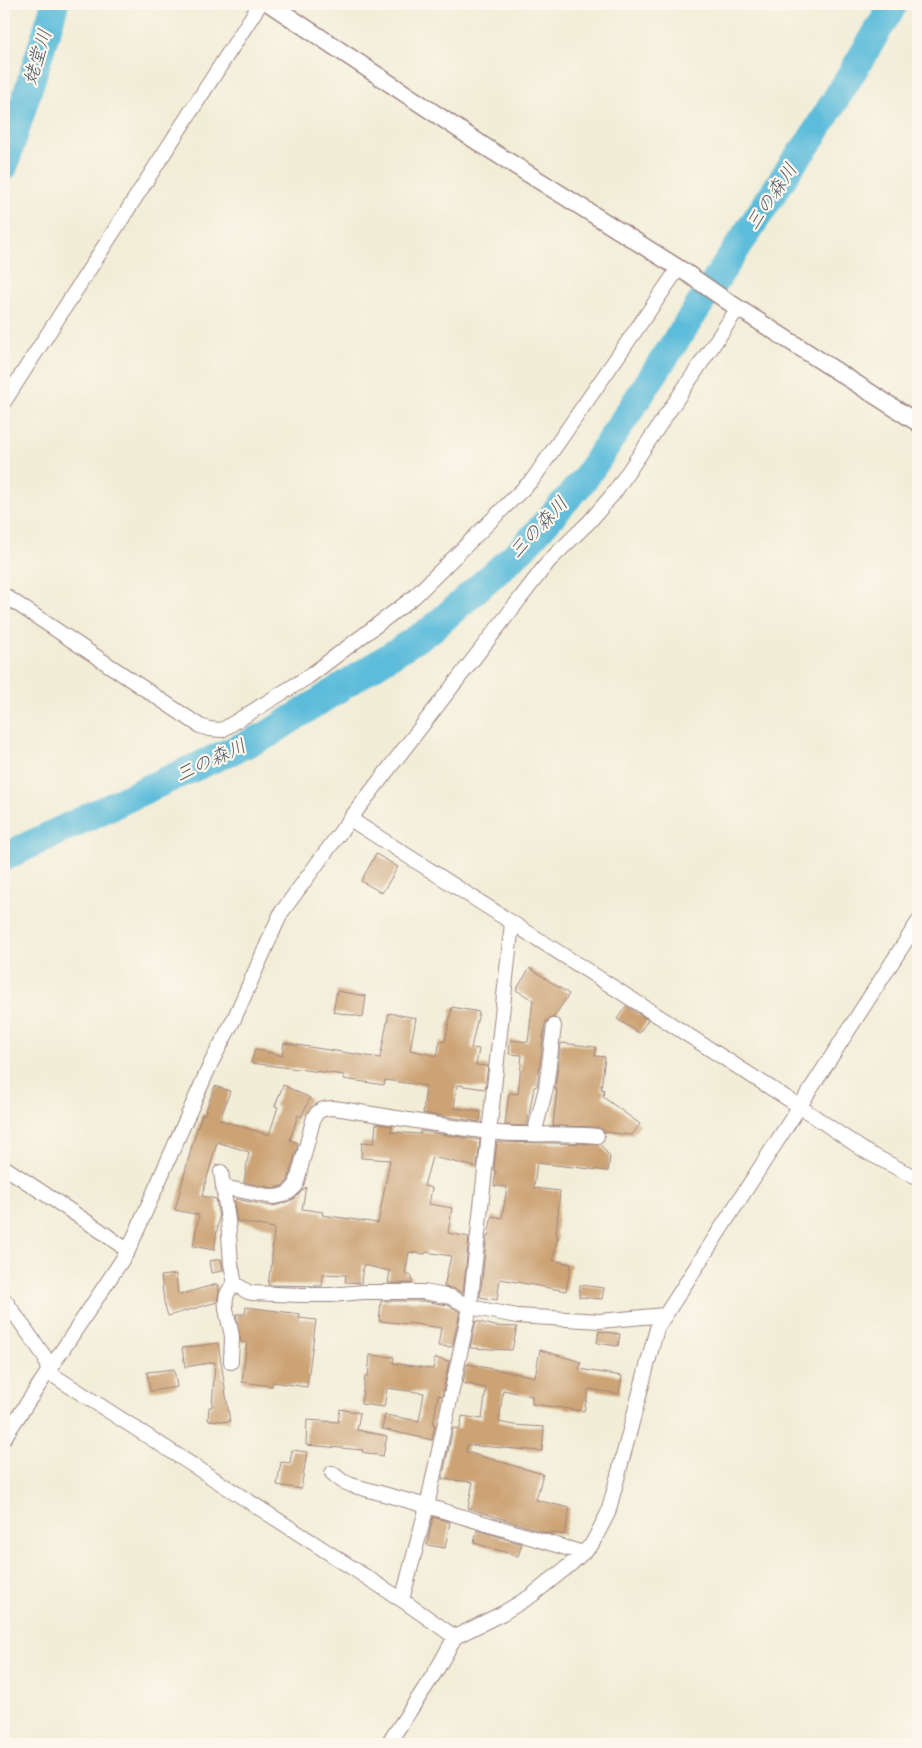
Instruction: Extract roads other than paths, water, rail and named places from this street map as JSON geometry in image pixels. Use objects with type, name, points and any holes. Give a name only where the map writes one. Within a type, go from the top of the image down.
[{"type":"street","points":[[4,402],[260,4]]},
{"type":"street","points":[[270,4],[484,146],[918,423]]},
{"type":"street","points":[[4,594],[200,726],[208,729],[222,730],[308,677],[414,597],[526,486],[533,479],[683,272]]},
{"type":"street","points":[[4,1438],[128,1251],[211,1064],[234,1020],[281,913],[350,819],[549,560],[590,521],[614,494],[732,305]]},
{"type":"street","points":[[350,819],[799,1106],[865,1151],[918,1179]]},
{"type":"street","points":[[388,1744],[455,1637],[503,1613],[531,1596],[592,1544],[608,1513],[657,1328],[918,922]]},
{"type":"street","points":[[402,1600],[427,1506],[470,1307],[512,923]]},
{"type":"street","points":[[534,1134],[546,1088],[554,1026]]},
{"type":"street","points":[[223,1187],[273,1197],[282,1196],[292,1191],[296,1185],[314,1117],[319,1110],[324,1108],[489,1132],[576,1133],[597,1136]]},
{"type":"street","points":[[4,1167],[128,1251]]},
{"type":"street","points":[[221,1172],[235,1284],[248,1292],[332,1295],[363,1292],[424,1292],[457,1300],[470,1307],[517,1316],[600,1321],[665,1315]]},
{"type":"street","points":[[231,1362],[232,1337],[225,1309],[226,1295],[229,1288],[235,1284]]},
{"type":"street","points":[[4,1299],[45,1356],[48,1372],[402,1600],[455,1637]]},
{"type":"street","points":[[332,1473],[351,1485],[583,1553]]},
{"type":"waterway","name":"姥堂川","points":[[4,167],[55,4]]},
{"type":"waterway","name":"三の森川","points":[[4,857],[149,788],[267,735],[433,628],[523,548],[584,480],[793,163],[810,141],[894,4]]}]
